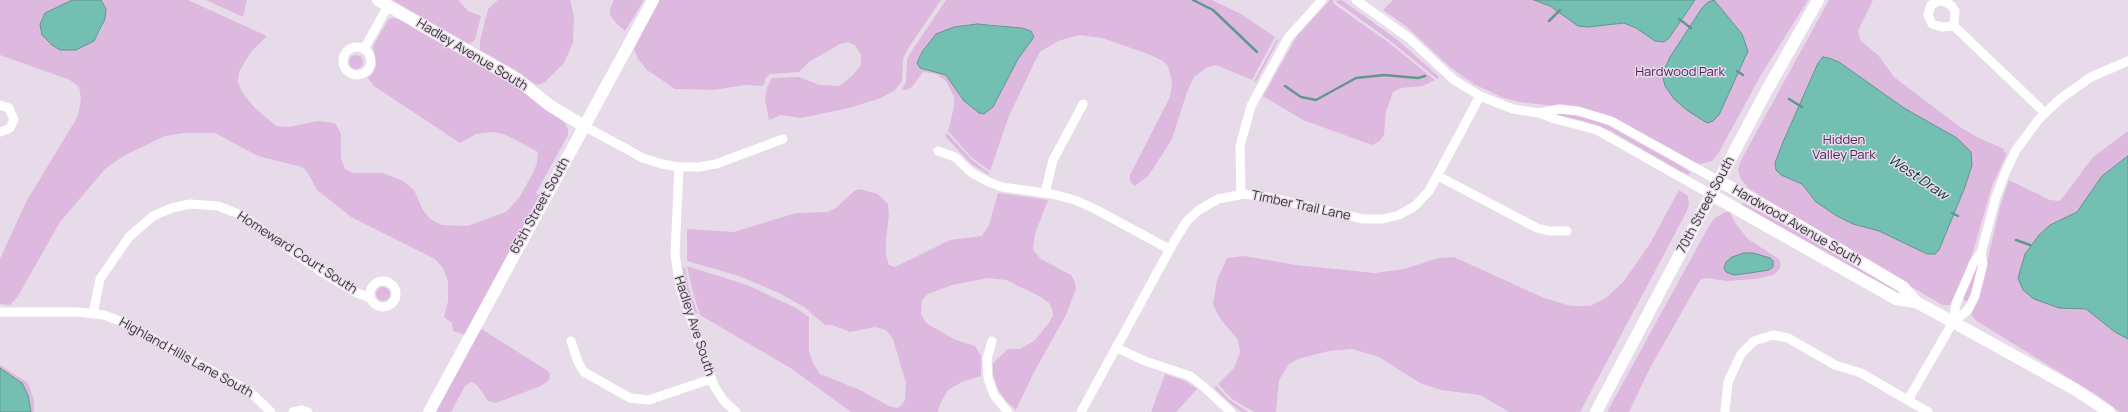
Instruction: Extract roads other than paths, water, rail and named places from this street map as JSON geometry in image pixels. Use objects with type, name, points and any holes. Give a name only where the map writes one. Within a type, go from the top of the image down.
[{"type":"street","name":"65th Street South","points":[[429,412],[653,0]]},
{"type":"street","points":[[1241,194],[1240,146],[1245,123],[1252,102],[1291,34],[1322,0]]},
{"type":"street","name":"Hardwood Avenue South","points":[[1356,0],[1409,38],[1454,80],[1480,96],[1513,109],[1540,113],[1555,119],[1597,130],[1896,298],[1916,302],[1953,322],[2070,387],[2109,412]]},
{"type":"street","name":"70th Street South","points":[[1596,412],[1719,181],[1818,0]]},
{"type":"street","name":"Hadley Avenue South","points":[[383,3],[517,79],[550,105],[584,126]]},
{"type":"street","points":[[364,49],[383,3]]},
{"type":"street","points":[[1954,26],[2045,113]]},
{"type":"street","points":[[1908,400],[1953,322],[1956,304],[1974,262],[1981,253],[1996,197],[2005,173],[2026,135],[2060,98],[2084,81],[2128,61]]},
{"type":"street","name":"Timber Trail Lane","points":[[1081,412],[1184,224],[1199,210],[1218,199],[1241,194],[1267,197],[1348,216],[1378,220],[1399,215],[1415,206],[1426,195],[1438,176],[1480,96]]},
{"type":"street","points":[[1045,193],[1053,160],[1083,104]]},
{"type":"street","points":[[0,105],[9,108],[14,120],[10,128],[0,132]]},
{"type":"street","name":"Hardwood Avenue South","points":[[1540,113],[1556,109],[1566,110],[1596,116],[1611,121],[1786,218],[1903,287],[1916,302]]},
{"type":"street","points":[[584,126],[643,158],[662,164],[679,167],[699,167],[716,164],[783,139]]},
{"type":"street","points":[[938,151],[955,157],[972,173],[988,182],[1002,187],[1045,193],[1067,198],[1089,206],[1170,249]]},
{"type":"street","name":"Hadley Ave South","points":[[679,167],[676,254],[677,272],[683,300],[711,379],[722,398],[736,412]]},
{"type":"street","points":[[1438,176],[1537,228],[1549,231],[1567,231]]},
{"type":"street","name":"Homeward Court South","points":[[93,314],[100,279],[131,235],[148,219],[158,213],[178,206],[195,204],[218,206],[241,215],[323,273],[356,292],[370,298]]},
{"type":"street","points":[[1953,322],[1968,310],[1973,300],[1983,264],[1981,253]]},
{"type":"street","name":"Highland Hills Lane South","points":[[0,312],[67,312],[111,317],[126,323],[249,390],[271,412]]},
{"type":"street","points":[[1725,412],[1726,388],[1730,374],[1746,348],[1763,337],[1777,335],[1788,338],[1835,365],[1861,373],[1928,412]]},
{"type":"street","points":[[571,341],[578,362],[584,372],[630,398],[649,400],[711,379]]},
{"type":"street","points":[[992,341],[987,359],[988,378],[994,396],[1008,412]]},
{"type":"street","points":[[1116,348],[1145,361],[1190,376],[1204,386],[1231,412]]},
{"type":"street","points":[[294,412],[302,410],[308,412]]},
{"type":"water","points":[[72,0],[101,0],[106,9],[105,19],[94,41],[76,50],[60,50],[52,45],[42,35],[40,24],[45,13]]},
{"type":"water","points":[[1534,0],[1695,0],[1669,38],[1664,42],[1655,41],[1636,28],[1624,23],[1588,27],[1578,26],[1550,6]]},
{"type":"water","points":[[1714,0],[1742,34],[1748,51],[1719,115],[1713,121],[1707,123],[1688,111],[1674,99],[1665,86],[1662,74],[1670,57],[1702,8],[1708,2]]},
{"type":"water","points":[[977,24],[1022,28],[1031,31],[1034,37],[1018,59],[993,107],[984,114],[979,113],[964,101],[946,75],[920,68],[917,63],[922,52],[936,34],[954,27]]},
{"type":"water","points":[[1823,57],[1839,62],[1904,108],[1957,138],[1971,152],[1972,165],[1965,187],[1939,250],[1935,254],[1927,254],[1879,231],[1853,224],[1837,216],[1816,202],[1802,184],[1781,175],[1776,170],[1775,163],[1783,142],[1818,63]]},
{"type":"water","points":[[2128,156],[2128,339],[2115,332],[2086,309],[2059,308],[2034,299],[2023,290],[2018,278],[2025,254],[2039,235],[2050,225],[2077,212],[2102,176]]},
{"type":"water","points":[[1744,253],[1753,253],[1770,258],[1773,261],[1773,267],[1769,270],[1734,275],[1726,272],[1724,268],[1726,262],[1732,257]]},
{"type":"water","points":[[0,368],[22,383],[28,395],[31,412],[0,412]]},
{"type":"waterway","name":"West Draw","points":[[1193,0],[1213,10],[1257,52]]},
{"type":"waterway","name":"West Draw","points":[[1549,21],[1560,10]]},
{"type":"waterway","name":"West Draw","points":[[1679,19],[1691,28]]},
{"type":"waterway","name":"West Draw","points":[[1737,71],[1743,75]]},
{"type":"waterway","name":"West Draw","points":[[1285,86],[1301,97],[1316,100],[1356,78],[1384,75],[1418,78],[1425,76]]},
{"type":"waterway","name":"West Draw","points":[[1789,99],[1802,107]]},
{"type":"waterway","name":"West Draw","points":[[1952,213],[1958,216]]},
{"type":"waterway","points":[[2016,240],[2030,245]]},
{"type":"park label","name":"Hardwood Park","points":[[1680,72]]},
{"type":"park label","name":"Hidden Valley Park","points":[[1844,148]]}]
